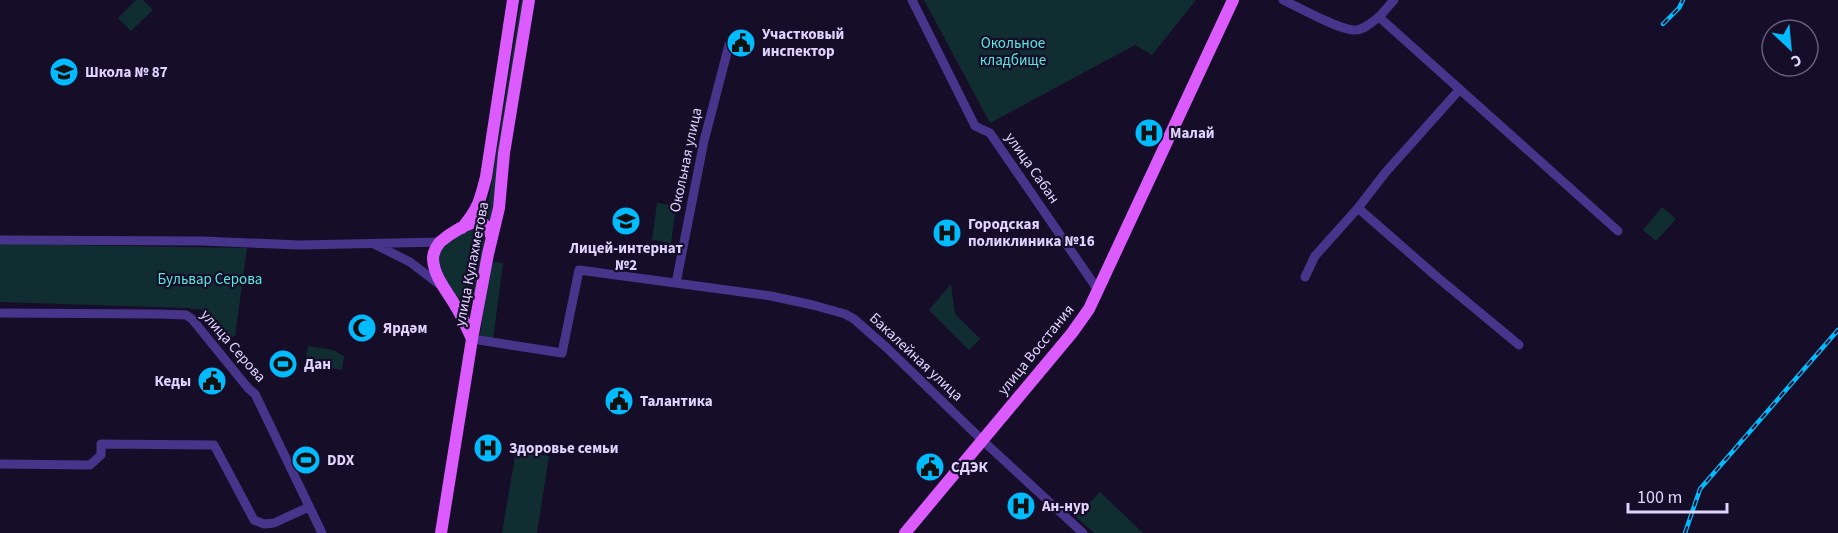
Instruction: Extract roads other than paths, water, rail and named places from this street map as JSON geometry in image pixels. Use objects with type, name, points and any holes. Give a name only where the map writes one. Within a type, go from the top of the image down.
[{"type":"main road","name":"улица Кулахметова","points":[[462,228],[475,213],[486,177],[513,0]]},
{"type":"main road","name":"улица Кулахметова","points":[[441,533],[472,339],[499,208],[504,153],[529,0]]},
{"type":"main road","name":"улица Восстания","points":[[905,533],[1089,309],[1233,0]]},
{"type":"main road","points":[[472,339],[434,266],[433,255],[441,242],[474,222],[482,223],[489,230],[492,238]]},
{"type":"main road","points":[[446,290],[457,300],[470,303],[481,294]]},
{"type":"street","name":"улица Сабан","points":[[912,0],[975,126],[990,134],[1098,290]]},
{"type":"street","points":[[1283,0],[1353,30],[1361,29],[1379,17],[1394,0]]},
{"type":"street","points":[[1379,17],[1618,231]]},
{"type":"street","name":"Окольная улица","points":[[676,283],[704,141],[729,45]]},
{"type":"street","points":[[1305,277],[1316,256],[1385,173],[1460,89]]},
{"type":"street","points":[[1358,208],[1519,345]]},
{"type":"street","points":[[0,240],[202,241],[300,245],[441,242]]},
{"type":"street","points":[[374,244],[410,261],[446,290]]},
{"type":"street","name":"Бакалейная улица","points":[[472,339],[562,353],[579,270],[780,298],[845,314],[886,348],[1083,533]]},
{"type":"street","name":"улица Серова","points":[[0,313],[186,315],[192,319],[255,394],[322,533]]},
{"type":"street","points":[[0,464],[90,465],[101,455],[101,444],[214,445],[254,520],[264,524],[274,524],[309,507]]},
{"type":"railway","points":[[1663,24],[1679,8],[1683,0]]},
{"type":"railway","points":[[1685,533],[1700,489],[1838,330]]},
{"type":"place","name":"Участковый инспектор","points":[[741,43]]},
{"type":"place","name":"Школа № 87","points":[[64,72]]},
{"type":"place","name":"Малай","points":[[1149,133]]},
{"type":"place","name":"Лицей-интернат №2","points":[[626,221]]},
{"type":"place","name":"Городская поликлиника №16","points":[[947,233]]},
{"type":"place","name":"Ярдәм","points":[[362,328]]},
{"type":"place","name":"Дан","points":[[283,364]]},
{"type":"place","name":"Кеды","points":[[212,381]]},
{"type":"place","name":"Талантика","points":[[619,401]]},
{"type":"place","name":"Здоровье семьи","points":[[488,448]]},
{"type":"place","name":"DDX","points":[[306,460]]},
{"type":"place","name":"СДЭК","points":[[930,467]]},
{"type":"place","name":"Ан-нур","points":[[1021,506]]},
{"type":"park label","name":"Окольное кладбище","points":[[1013,52]]},
{"type":"park label","name":"Бульвар Серова","points":[[210,279]]}]
